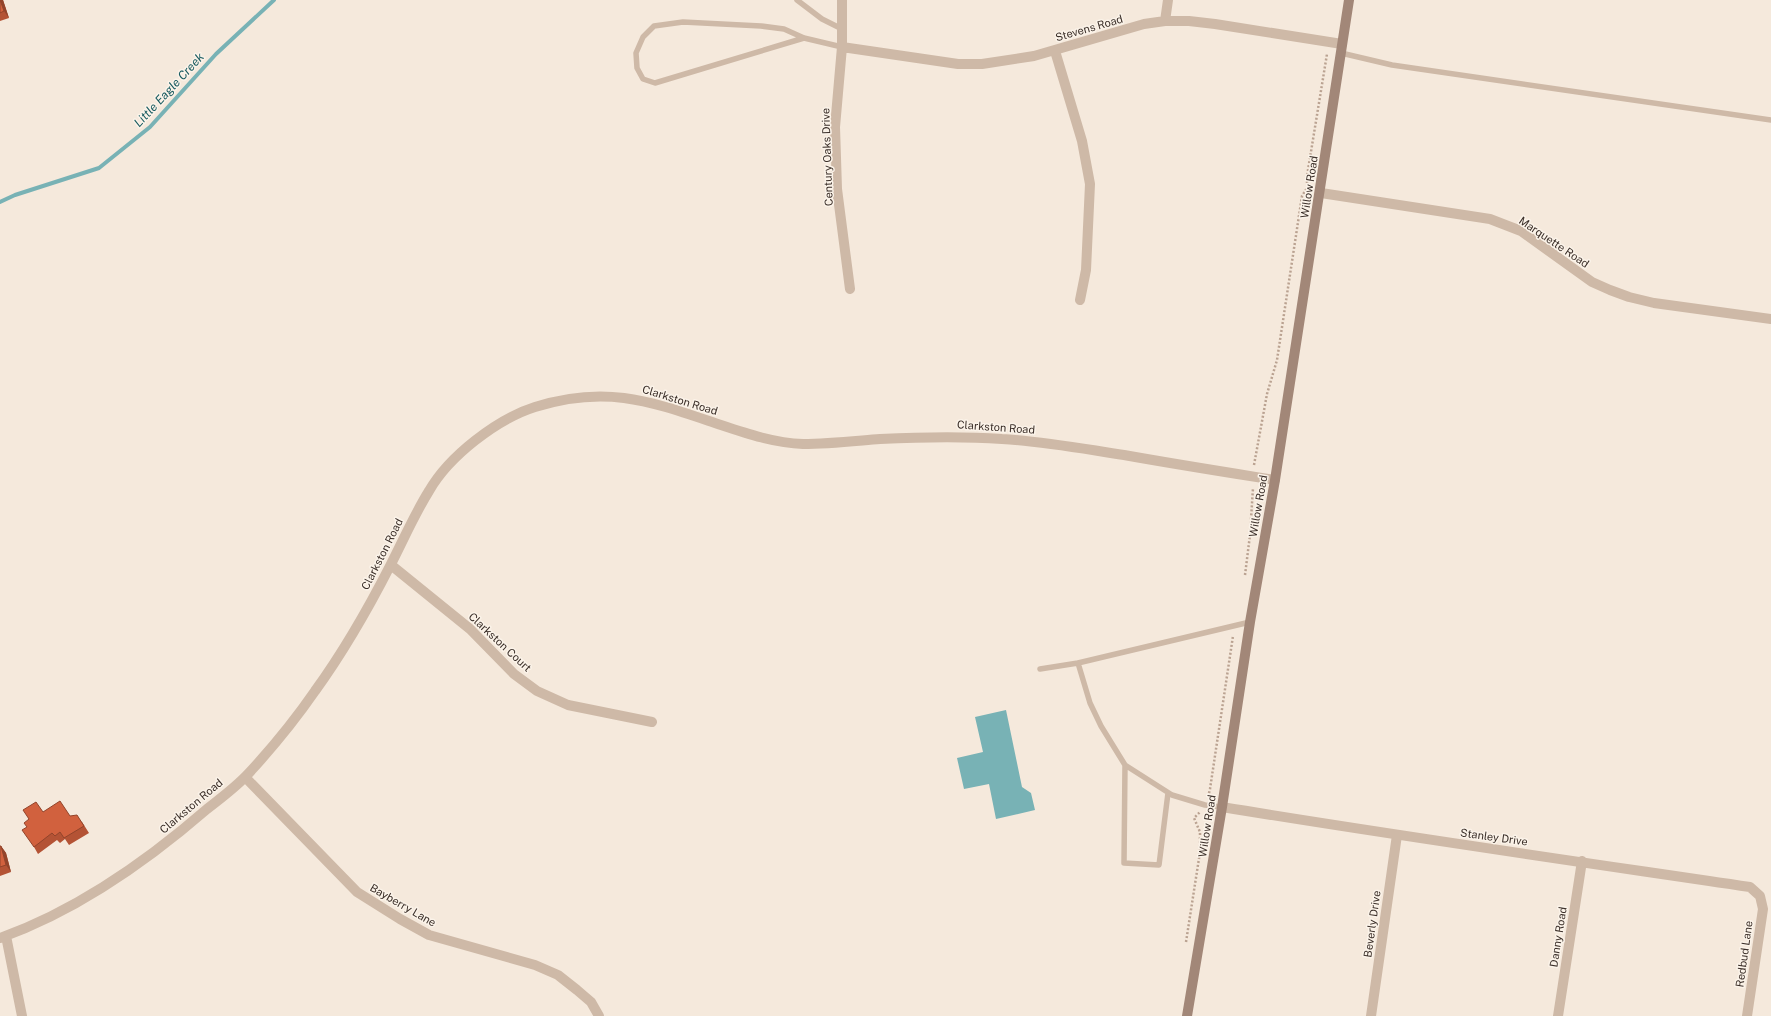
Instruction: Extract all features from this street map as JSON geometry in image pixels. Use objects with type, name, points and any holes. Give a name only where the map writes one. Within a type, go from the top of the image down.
[{"type":"street","name":"Century Oaks Drive","points":[[842,0],[842,47],[835,127],[837,181],[850,289]]},
{"type":"street","points":[[1165,21],[1168,0]]},
{"type":"street","name":"Willow Road","points":[[1187,1016],[1321,193],[1349,0]]},
{"type":"street","name":"Stevens Road","points":[[842,47],[958,64],[982,64],[1008,62],[1055,51],[1144,24],[1165,21],[1189,21],[1330,43],[1342,48]]},
{"type":"street","points":[[1055,51],[1082,141],[1090,184],[1086,270],[1080,300]]},
{"type":"street","name":"Marquette Road","points":[[1321,193],[1490,219],[1521,231],[1592,282],[1622,295],[1654,302],[1771,319]]},
{"type":"street","name":"Clarkston Road","points":[[3,937],[66,909],[117,878],[186,828],[245,777],[294,719],[318,687],[353,634],[391,565],[430,487],[443,471],[486,431],[508,418],[533,407],[568,398],[602,395],[631,398],[656,403],[753,436],[777,441],[804,444],[950,436],[1007,439],[1050,443],[1275,480]]},
{"type":"street","name":"Clarkston Court","points":[[391,565],[470,629],[514,674],[537,691],[568,705],[652,722]]},
{"type":"street","name":"Bayberry Lane","points":[[245,777],[357,892],[429,935],[535,965],[558,975],[591,1002],[599,1016]]},
{"type":"street","name":"Stanley Drive","points":[[1222,807],[1397,835],[1582,861],[1750,887],[1760,896]]},
{"type":"street","name":"Beverly Drive","points":[[1371,1016],[1397,835]]},
{"type":"street","name":"Danny Road","points":[[1558,1016],[1582,861]]},
{"type":"street","name":"Redbud Lane","points":[[1747,1016],[1763,909],[1760,896]]},
{"type":"street","points":[[3,937],[22,1016]]},
{"type":"lane","points":[[797,0],[822,19],[842,29]]},
{"type":"lane","points":[[804,38],[655,83],[643,79],[637,68],[636,53],[643,37],[654,26],[683,22],[761,26],[784,29],[804,38],[842,47]]},
{"type":"lane","points":[[1342,48],[1392,65],[1771,120]]},
{"type":"lane","points":[[1040,670],[1078,663],[1250,622]]},
{"type":"lane","points":[[1078,663],[1090,703],[1101,726],[1125,765],[1168,793],[1205,805],[1222,807]]},
{"type":"lane","points":[[1125,765],[1124,863],[1159,865],[1168,793]]},
{"type":"path","points":[[1244,579],[1255,477],[1254,460],[1266,394],[1277,360],[1302,196],[1306,190],[1307,176],[1330,43]]},
{"type":"path","points":[[1185,946],[1200,852],[1200,832],[1194,818],[1205,805],[1210,789],[1233,633],[1236,625]]},
{"type":"water","points":[[1006,710],[1022,787],[1031,793],[1035,810],[996,819],[989,784],[964,789],[957,758],[983,752],[975,717]]},
{"type":"building","points":[[0,0],[4,11],[0,13]]},
{"type":"building","points":[[60,801],[70,816],[77,815],[84,826],[64,838],[60,832],[55,836],[52,833],[34,847],[22,830],[27,827],[24,823],[29,819],[23,810],[36,802],[43,812]]},
{"type":"building","points":[[0,846],[6,865],[0,867]]},
{"type":"waterway","name":"Little Eagle Creek","points":[[0,202],[15,195],[99,168],[150,127],[216,54],[274,0]]}]
